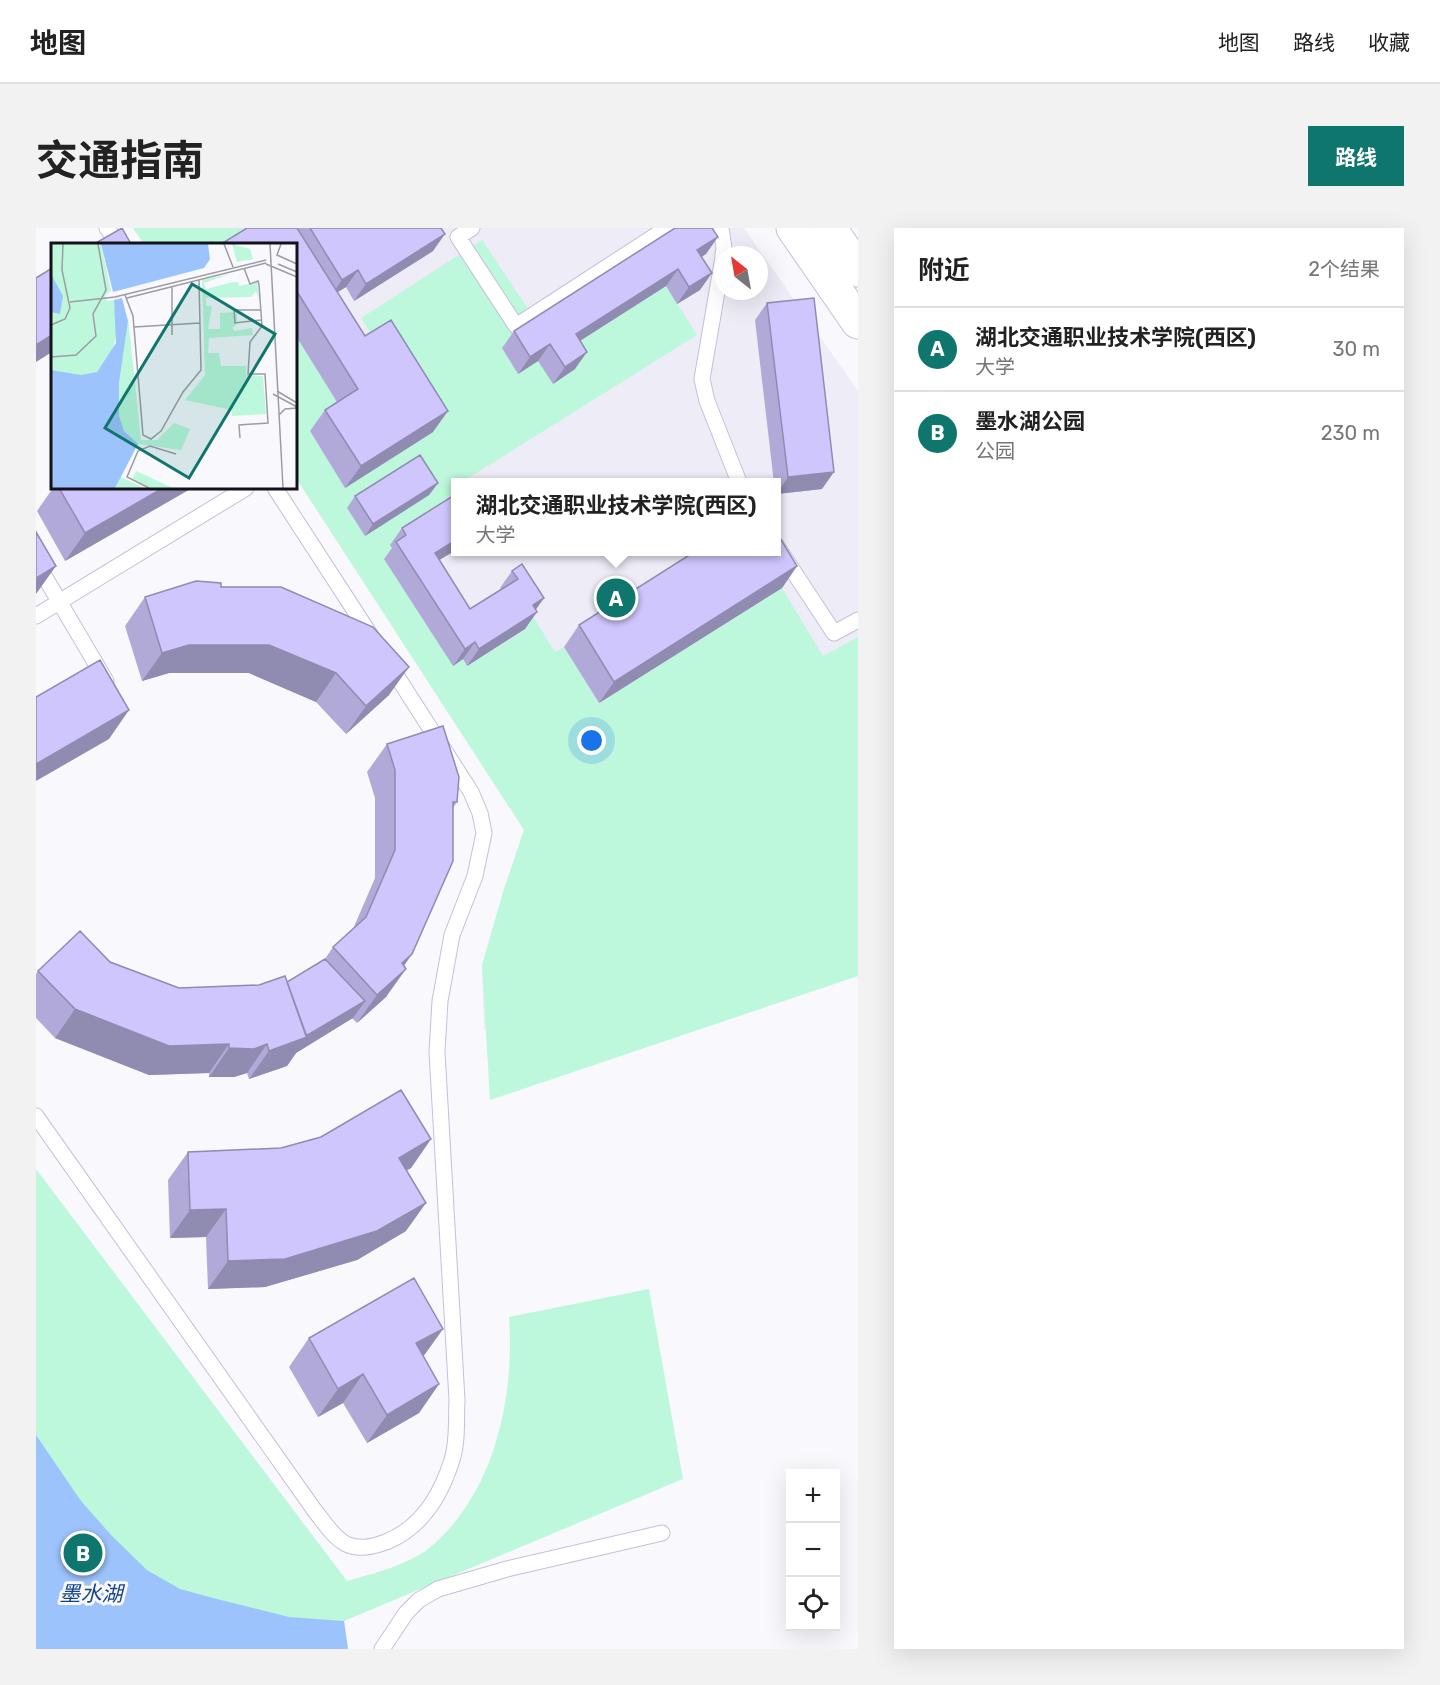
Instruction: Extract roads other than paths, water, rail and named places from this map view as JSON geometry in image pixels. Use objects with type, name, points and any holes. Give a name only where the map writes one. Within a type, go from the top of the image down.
[{"type":"main road","points":[[793,228],[858,322]]},
{"type":"main road","points":[[830,228],[858,270]]},
{"type":"lane","points":[[108,228],[117,243]]},
{"type":"lane","points":[[472,228],[458,237],[516,326],[667,228]]},
{"type":"lane","points":[[721,228],[724,246]]},
{"type":"lane","points":[[715,300],[702,379],[707,402],[737,478]]},
{"type":"lane","points":[[36,616],[244,489]]},
{"type":"lane","points":[[36,1116],[334,1535],[344,1543],[358,1548],[375,1546],[411,1529],[429,1508],[440,1489],[453,1458],[456,1431],[457,1400],[438,1042],[440,1001],[452,935],[475,876],[484,833],[480,813],[471,792],[276,489]]},
{"type":"lane","points":[[781,550],[834,633],[858,620]]},
{"type":"lane","points":[[36,562],[111,689]]},
{"type":"lane","points":[[382,1649],[406,1613],[419,1600],[438,1589],[507,1569],[662,1533]]},
{"type":"water","name":"墨水湖","points":[[36,1435],[81,1501],[147,1570],[180,1589],[217,1599],[289,1617],[344,1621],[348,1649],[36,1649]]},
{"type":"place","name":"湖北交通职业技术学院(西区)","points":[[616,598]]},
{"type":"place","name":"墨水湖公园","points":[[83,1553]]}]
